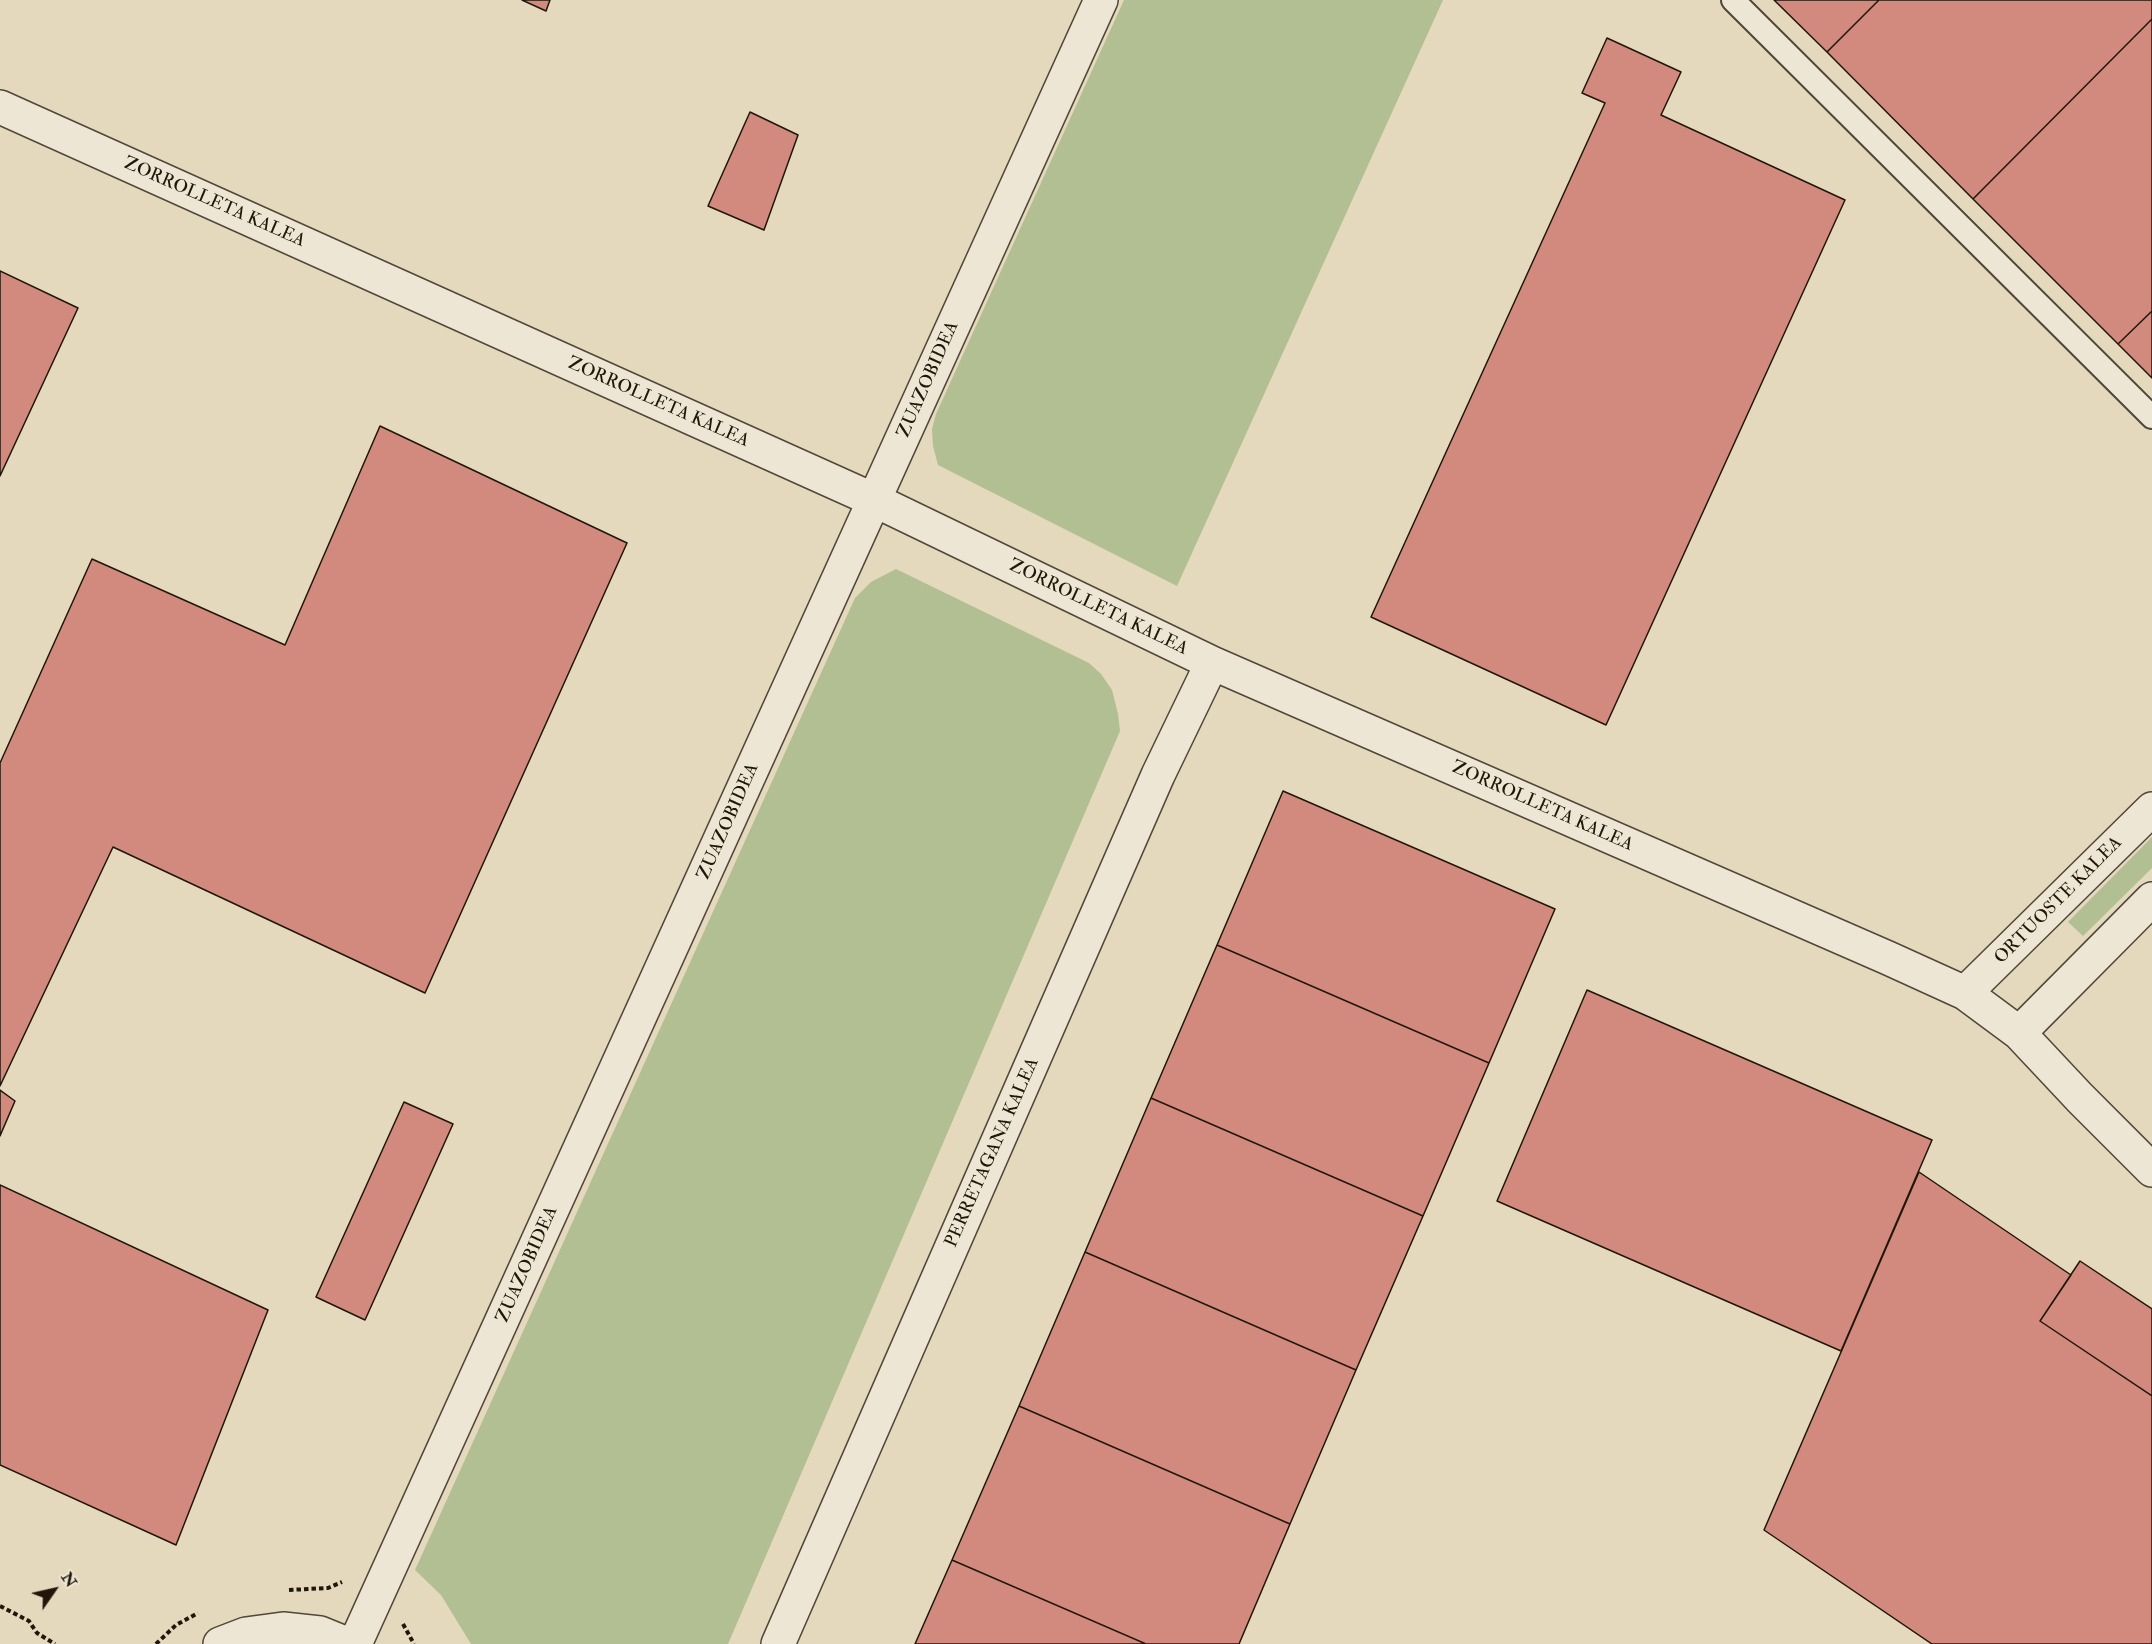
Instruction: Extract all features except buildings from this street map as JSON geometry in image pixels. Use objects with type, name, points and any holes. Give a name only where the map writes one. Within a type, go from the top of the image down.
[{"type":"street","name":"ZUAZOBIDEA","points":[[356,1644],[1101,0]]},
{"type":"street","name":"ZORROLLETA KALEA","points":[[0,107],[874,500],[1212,663],[1965,993],[2019,1033],[2152,1170]]},
{"type":"street","name":"PERRETAGANA KALEA","points":[[778,1644],[1158,775],[1212,663]]},
{"type":"street","name":"ORTUOSTE KALEA","points":[[1965,993],[2152,809]]},
{"type":"street","points":[[2019,1033],[2152,899]]},
{"type":"street","points":[[219,1644],[246,1634],[283,1629],[320,1633],[347,1644]]},
{"type":"lane","points":[[1733,0],[2152,417]]},
{"type":"path","points":[[0,1606],[29,1621],[37,1633],[55,1644]]},
{"type":"green space","points":[[1124,0],[1443,0],[1177,586],[938,465],[933,446],[932,429],[936,414]]},
{"type":"green space","points":[[896,569],[1089,663],[1101,674],[1112,690],[1120,731],[728,1644],[471,1644],[441,1595],[415,1570],[855,598],[871,582]]},
{"type":"green space","points":[[2152,837],[2152,868],[2083,936],[2068,922]]}]
